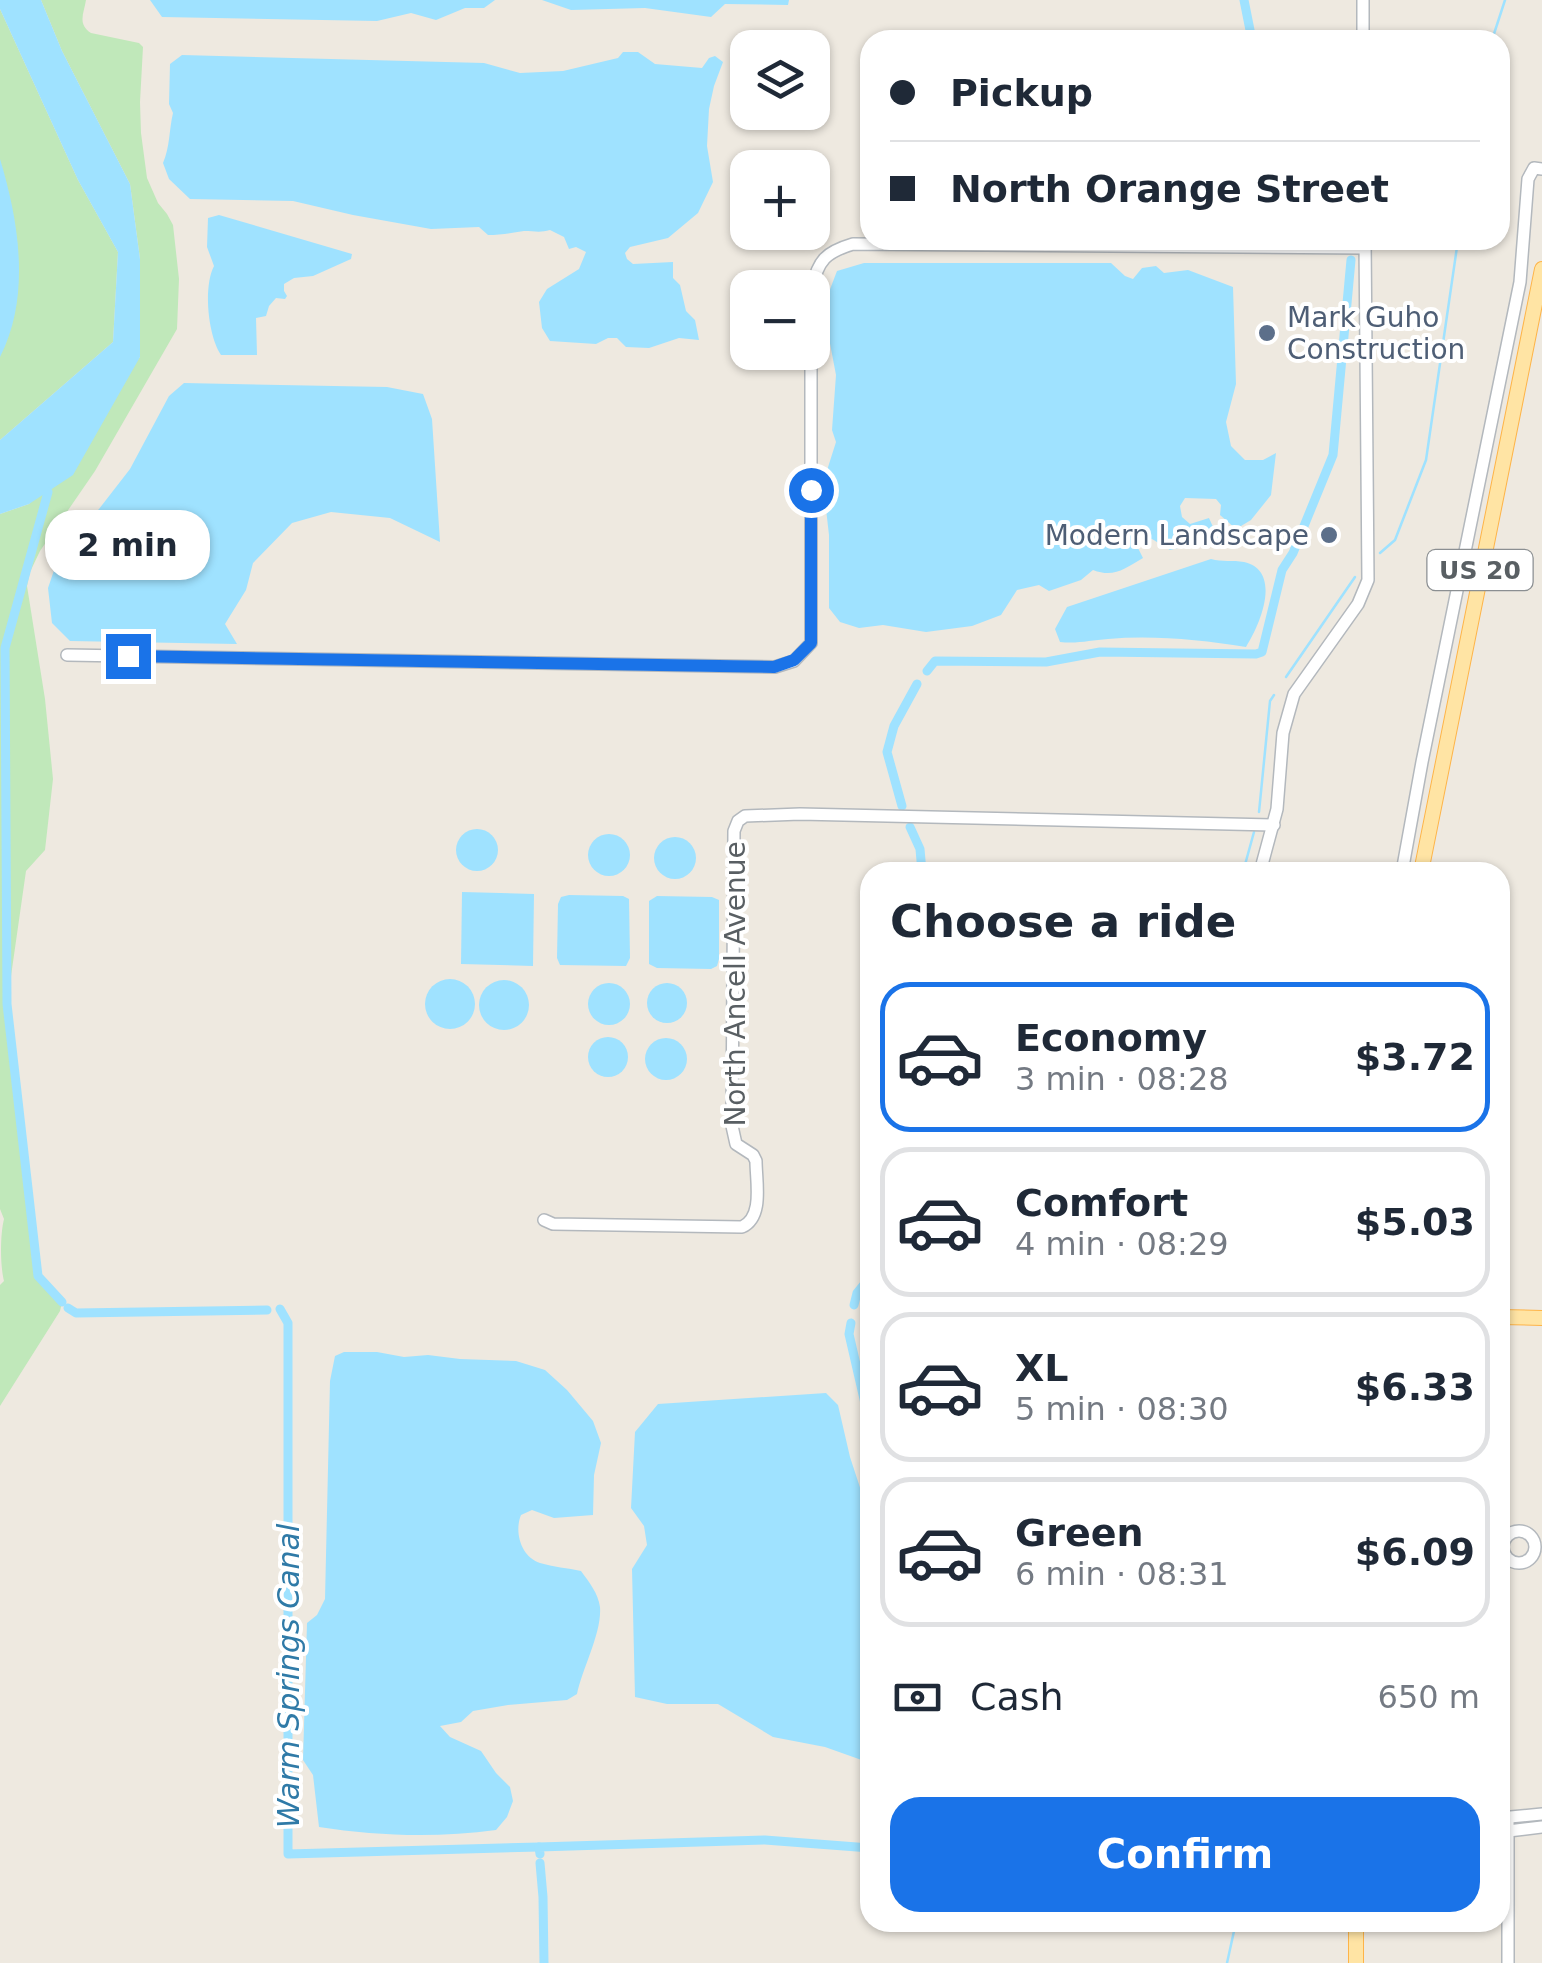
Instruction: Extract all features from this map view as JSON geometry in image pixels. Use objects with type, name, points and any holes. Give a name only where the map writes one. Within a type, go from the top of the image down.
[{"type":"main road","name":"US 20","points":[[1423,862],[1542,268]]},
{"type":"main road","points":[[1510,1318],[1542,1318]]},
{"type":"main road","points":[[1356,1932],[1356,1963]]},
{"type":"street","points":[[1362,30],[1363,0]]},
{"type":"street","points":[[1404,862],[1520,282],[1528,179],[1534,168],[1542,169]]},
{"type":"street","points":[[816,270],[823,258],[838,248],[860,244]]},
{"type":"street","points":[[1263,862],[1274,825],[1283,733],[1294,694],[1358,604],[1368,580],[1365,250]]},
{"type":"street","points":[[67,655],[774,667],[794,660],[811,643],[812,370]]},
{"type":"street","name":"North Ancell Avenue","points":[[544,1220],[553,1224],[742,1227],[755,1218],[756,1161],[736,1144],[732,1126],[734,831],[745,816],[1274,825]]},
{"type":"street","points":[[1510,1817],[1542,1814]]},
{"type":"street","points":[[1510,1831],[1542,1827]]},
{"type":"street","points":[[1507,1932],[1508,1963]]},
{"type":"green space","points":[[41,0],[86,0],[82,18],[87,30],[143,47],[140,102],[147,178],[173,225],[179,279],[177,329],[95,471],[40,551],[27,586],[53,779],[45,850],[26,871],[7,1004],[38,1276],[62,1302],[0,1406],[4,1219],[0,1209],[0,514],[29,504],[140,357],[140,259],[130,184],[62,51]]},
{"type":"green space","points":[[0,9],[78,180],[118,252],[113,342],[0,440]]},
{"type":"water","points":[[0,0],[41,0],[62,51],[130,184],[140,259],[140,357],[73,475],[29,504],[0,514],[0,440],[113,342],[118,252],[78,180],[0,9]]},
{"type":"water","points":[[150,0],[495,0],[484,8],[465,8],[436,20],[411,13],[377,21],[162,17]]},
{"type":"water","points":[[542,0],[789,0],[788,5],[725,4],[711,17],[645,8],[571,10]]},
{"type":"water","points":[[623,52],[638,52],[655,64],[702,68],[715,56],[723,62],[709,109],[707,146],[713,182],[698,213],[668,238],[630,247],[625,253],[633,264],[673,262],[673,278],[680,285],[686,311],[695,320],[699,340],[679,338],[649,348],[626,347],[617,338],[596,344],[550,341],[542,328],[539,302],[547,289],[579,269],[586,252],[576,247],[569,249],[564,237],[550,230],[488,235],[479,227],[431,229],[293,201],[190,199],[169,179],[163,163],[173,113],[169,104],[170,64],[182,55],[484,63],[520,73],[563,71],[618,58]]},
{"type":"water","points":[[0,159],[17,233],[19,284],[10,334],[0,357]]},
{"type":"water","points":[[219,215],[352,254],[351,259],[313,276],[294,278],[284,284],[285,299],[276,298],[266,316],[256,318],[257,355],[221,355],[213,336],[208,298],[214,266],[207,247],[208,218]]},
{"type":"water","points":[[864,263],[1111,263],[1133,279],[1142,268],[1156,266],[1164,273],[1188,270],[1233,287],[1236,384],[1226,422],[1231,446],[1245,460],[1263,460],[1276,453],[1271,495],[1251,520],[1236,529],[1220,515],[1221,505],[1216,499],[1185,498],[1180,506],[1182,517],[1190,524],[1209,518],[1218,538],[1170,550],[1152,539],[1140,542],[1138,548],[1143,558],[1124,569],[1113,573],[1093,570],[1081,580],[1049,591],[1039,585],[1017,590],[1001,615],[972,626],[926,632],[883,625],[859,628],[840,622],[829,608],[829,535],[823,483],[836,442],[832,430],[836,375],[830,344],[830,289],[837,271]]},
{"type":"water","points":[[184,383],[387,387],[423,394],[432,419],[440,542],[390,518],[331,512],[292,523],[253,563],[246,590],[225,624],[237,644],[70,641],[52,623],[48,588],[62,547],[130,469],[169,396]]},
{"type":"water","points":[[1211,559],[1244,562],[1256,567],[1263,576],[1262,613],[1246,647],[1160,638],[1060,642],[1055,629],[1067,607]]},
{"type":"water","points":[[477,829],[492,835],[498,850],[492,865],[477,871],[462,865],[456,850],[462,835]]},
{"type":"water","points":[[609,834],[624,840],[630,855],[624,870],[609,876],[594,870],[588,855],[594,840]]},
{"type":"water","points":[[675,837],[690,843],[696,858],[690,873],[675,879],[660,873],[654,858],[660,843]]},
{"type":"water","points":[[462,892],[534,894],[533,966],[461,964]]},
{"type":"water","points":[[657,896],[719,900],[717,966],[657,968],[649,964],[649,901]]},
{"type":"water","points":[[561,897],[629,899],[630,958],[626,966],[560,965],[558,904]]},
{"type":"water","points":[[450,979],[468,986],[475,1004],[468,1022],[450,1029],[432,1022],[425,1004],[432,986]]},
{"type":"water","points":[[504,980],[521,988],[529,1005],[521,1022],[504,1030],[487,1022],[479,1005],[487,988]]},
{"type":"water","points":[[609,983],[624,989],[630,1004],[624,1019],[609,1025],[594,1019],[588,1004],[594,989]]},
{"type":"water","points":[[667,983],[681,989],[687,1003],[681,1017],[667,1023],[653,1017],[647,1003],[653,989]]},
{"type":"water","points":[[608,1037],[622,1043],[628,1057],[622,1071],[608,1077],[594,1071],[588,1057],[594,1043]]},
{"type":"water","points":[[666,1038],[681,1044],[687,1059],[681,1074],[666,1080],[651,1074],[645,1059],[651,1044]]},
{"type":"water","points":[[344,1352],[516,1361],[545,1370],[593,1421],[601,1443],[594,1475],[593,1515],[554,1518],[532,1510],[521,1515],[518,1529],[521,1543],[533,1560],[581,1571],[597,1597],[598,1628],[577,1694],[567,1700],[473,1711],[461,1722],[440,1726],[450,1737],[481,1751],[510,1787],[513,1801],[496,1830],[407,1835],[319,1827],[313,1775],[303,1760],[307,1623],[317,1615],[325,1599],[330,1381],[335,1356]]},
{"type":"water","points":[[826,1393],[838,1405],[860,1488],[860,1759],[825,1747],[773,1737],[718,1704],[667,1704],[635,1697],[632,1569],[647,1545],[644,1526],[631,1508],[635,1432],[658,1404]]},
{"type":"waterway","points":[[1244,0],[1250,30]]},
{"type":"waterway","points":[[1495,30],[1505,0]]},
{"type":"waterway","points":[[1380,553],[1395,540],[1426,460],[1457,250]]},
{"type":"waterway","points":[[927,671],[935,661],[1046,662],[1100,652],[1262,652],[1282,570],[1293,553],[1333,455],[1351,260]]},
{"type":"waterway","name":"Warm Springs Canal","points":[[48,492],[5,648],[7,1004],[38,1276],[62,1302]]},
{"type":"waterway","points":[[1286,677],[1355,577]]},
{"type":"waterway","points":[[902,806],[887,752],[894,726],[917,684]]},
{"type":"waterway","points":[[1259,812],[1270,701],[1274,695]]},
{"type":"waterway","points":[[910,827],[921,862]]},
{"type":"waterway","points":[[1246,862],[1254,832]]},
{"type":"waterway","points":[[854,1305],[860,1289]]},
{"type":"waterway","name":"Warm Springs Canal","points":[[68,1308],[76,1313],[267,1310]]},
{"type":"waterway","name":"Warm Springs Canal","points":[[280,1309],[288,1323],[288,1854],[539,1847]]},
{"type":"waterway","points":[[851,1323],[849,1334],[860,1382]]},
{"type":"waterway","points":[[540,1854],[539,1847],[765,1840],[860,1847]]},
{"type":"waterway","points":[[540,1863],[544,1963]]},
{"type":"waterway","points":[[1227,1963],[1234,1932]]},
{"type":"place","name":"Mark Guho Construction","points":[[1267,333]]},
{"type":"place","name":"Modern Landscape","points":[[1329,535]]},
{"type":"route","points":[[128,656],[774,667],[794,660],[811,643],[811,490]]}]
